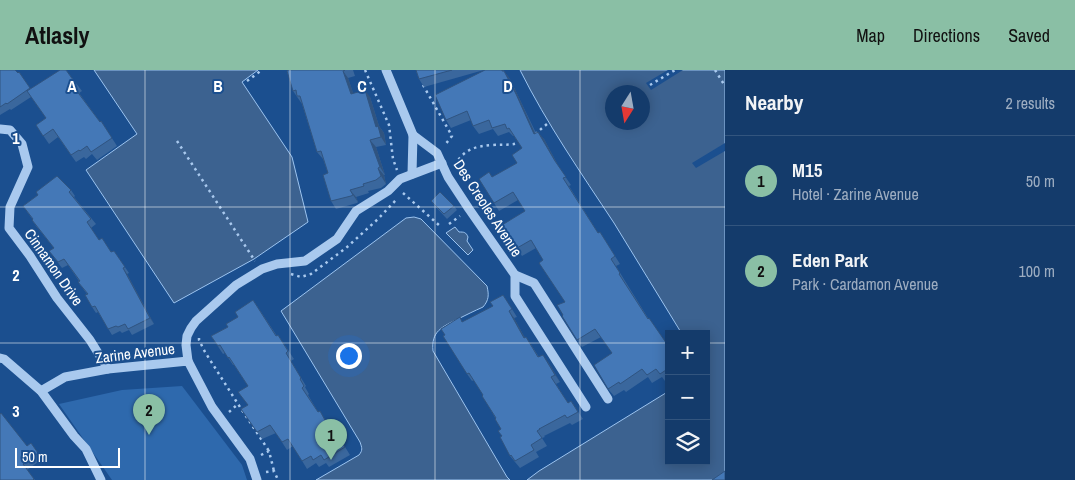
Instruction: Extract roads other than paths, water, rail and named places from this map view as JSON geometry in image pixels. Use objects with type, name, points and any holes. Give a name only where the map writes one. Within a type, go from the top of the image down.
[{"type":"street","points":[[386,70],[413,135],[412,174]]},
{"type":"street","name":"Cinnamon Drive","points":[[0,129],[10,130],[22,144],[28,167],[10,208],[9,228],[57,298],[90,340],[108,369]]},
{"type":"street","name":"Des Creoles Avenue","points":[[413,135],[438,153],[448,177],[515,275],[515,296],[586,407]]},
{"type":"street","points":[[188,361],[186,345],[187,336],[191,328],[196,321],[236,285],[262,269],[277,264],[305,260],[337,239],[356,211],[388,191],[400,179],[442,163]]},
{"type":"street","points":[[515,275],[534,283],[608,399]]},
{"type":"street","points":[[0,358],[4,358],[41,391],[74,436],[86,449],[101,480]]},
{"type":"street","name":"Zarine Avenue","points":[[41,391],[66,377],[108,369],[188,361],[212,406],[250,459],[256,477]]},
{"type":"place","name":"Eden Park","points":[[149,435]]},
{"type":"place","name":"M15","points":[[331,460]]}]
